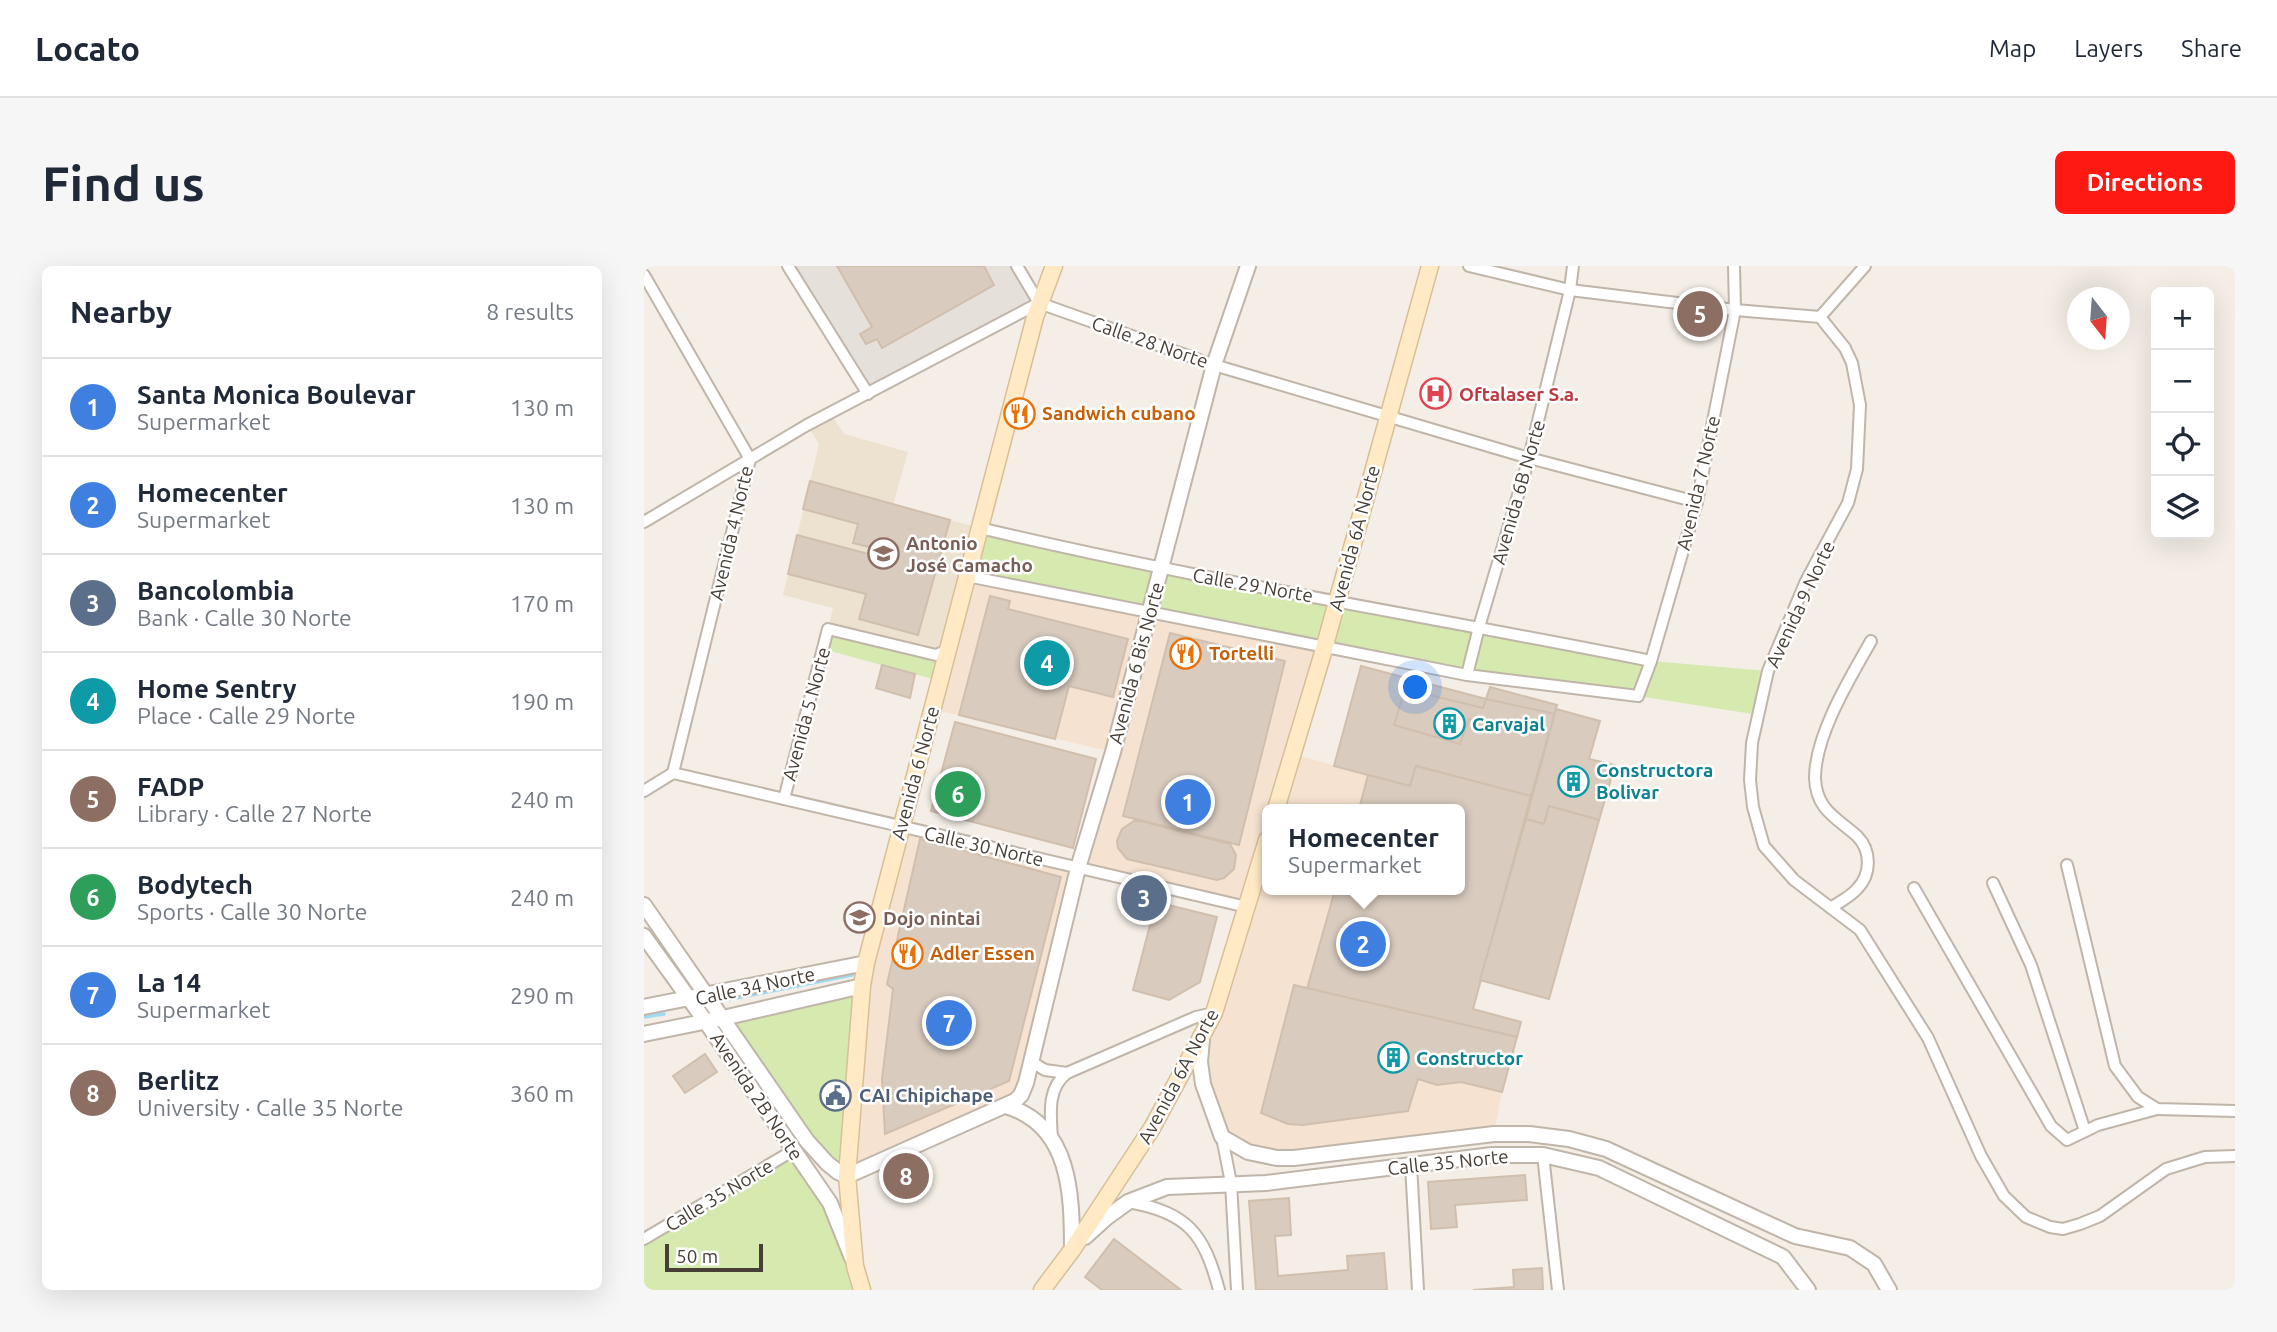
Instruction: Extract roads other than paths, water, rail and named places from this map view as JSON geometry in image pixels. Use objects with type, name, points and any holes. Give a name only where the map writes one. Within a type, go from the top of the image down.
[{"type":"main road","name":"Avenida 6 Norte","points":[[862,1290],[855,1266],[847,1176],[866,963],[942,658],[967,576],[1039,303],[1054,266]]},
{"type":"main road","name":"Avenida 6A Norte","points":[[1277,804],[1430,266]]},
{"type":"main road","name":"Avenida 6A Norte","points":[[1042,1290],[1072,1250],[1152,1128],[1202,1039],[1214,1013],[1262,857]]},
{"type":"street","points":[[788,266],[868,394]]},
{"type":"street","points":[[644,522],[807,425],[1039,303],[1017,266]]},
{"type":"street","name":"Avenida 6 Bis Norte","points":[[1006,1106],[1015,1101],[1024,1090],[1078,868],[1113,752],[1214,365],[1248,266]]},
{"type":"street","points":[[1469,266],[1570,290],[1735,310],[1820,317],[1866,266]]},
{"type":"street","name":"Avenida 6B Norte","points":[[1467,675],[1529,458],[1570,290],[1573,266]]},
{"type":"street","name":"Avenida 7 Norte","points":[[1467,675],[1638,696],[1698,502],[1735,310],[1734,266]]},
{"type":"street","name":"Avenida 4 Norte","points":[[644,275],[750,459],[673,773]]},
{"type":"street","name":"Calle 28 Norte","points":[[1039,303],[1214,365],[1529,458],[1698,502]]},
{"type":"street","name":"Avenida 9 Norte","points":[[1820,317],[1845,348],[1854,375],[1860,405],[1857,469],[1848,503],[1806,581],[1768,671],[1752,743],[1750,779],[1752,807],[1764,846],[1794,880],[1860,930],[1928,1038],[1980,1156],[2004,1196],[2026,1217],[2050,1227],[2063,1229],[2100,1216],[2166,1169],[2205,1157],[2235,1156]]},
{"type":"street","name":"Calle 29 Norte","points":[[980,528],[1160,569],[1479,626],[1651,661]]},
{"type":"street","points":[[967,576],[1467,675]]},
{"type":"street","name":"Avenida 5 Norte","points":[[784,799],[828,629],[942,658]]},
{"type":"street","points":[[1831,908],[1857,889],[1864,879],[1868,858],[1856,836],[1840,825],[1826,810],[1817,794],[1815,777],[1825,734],[1839,697],[1871,641]]},
{"type":"street","points":[[644,791],[673,773]]},
{"type":"street","name":"Calle 30 Norte","points":[[673,773],[1247,907]]},
{"type":"street","points":[[2067,865],[2115,1066],[2138,1097],[2157,1109]]},
{"type":"street","points":[[1993,883],[2031,965],[2085,1131]]},
{"type":"street","points":[[1914,888],[2051,1126],[2067,1140],[2117,1119],[2157,1109],[2235,1111]]},
{"type":"street","name":"Avenida 2B Norte","points":[[644,905],[807,1141],[827,1163],[847,1176]]},
{"type":"street","name":"Avenida 2B Norte","points":[[644,936],[830,1203],[855,1266]]},
{"type":"street","name":"Calle 34 Norte","points":[[644,1007],[866,963]]},
{"type":"street","name":"Calle 34 Norte","points":[[644,1034],[862,986]]},
{"type":"street","points":[[1052,1140],[1052,1092],[1067,1073],[1196,1017],[1214,1013]]},
{"type":"street","points":[[1202,1039],[1200,1062],[1203,1084],[1222,1137],[1231,1183],[1237,1290]]},
{"type":"street","points":[[1030,1061],[1045,1070],[1067,1073]]},
{"type":"street","points":[[847,1176],[1006,1106],[1029,1116],[1052,1140],[1063,1161],[1069,1185],[1072,1250]]},
{"type":"street","name":"Calle 35 Norte","points":[[1222,1137],[1248,1152],[1277,1158],[1494,1134],[1529,1134],[1569,1139],[1606,1149],[1795,1236],[1850,1248],[1874,1264],[1889,1290]]},
{"type":"street","name":"Calle 35 Norte","points":[[644,1239],[794,1150]]},
{"type":"street","name":"Calle 35 Norte","points":[[1072,1250],[1106,1218],[1128,1202],[1167,1187],[1266,1183],[1492,1155],[1543,1156],[1599,1168],[1783,1257],[1808,1290]]},
{"type":"street","points":[[1543,1156],[1558,1290]]},
{"type":"street","points":[[1411,1165],[1418,1290]]},
{"type":"street","points":[[1128,1202],[1174,1215],[1190,1227],[1208,1255],[1219,1290]]},
{"type":"waterway","points":[[726,1000],[852,975]]},
{"type":"waterway","points":[[644,1017],[664,1014]]},
{"type":"place","name":"FADP","points":[[1700,314]]},
{"type":"place","name":"Oftalaser S.a.","points":[[1436,394]]},
{"type":"place","name":"Sandwich cubano","points":[[1019,413]]},
{"type":"place","name":"Antonio José Camacho","points":[[883,554]]},
{"type":"place","name":"Tortelli","points":[[1186,653]]},
{"type":"place","name":"Home Sentry","points":[[1047,663]]},
{"type":"place","name":"Carvajal","points":[[1449,724]]},
{"type":"place","name":"Constructora Bolivar","points":[[1573,781]]},
{"type":"place","name":"Bodytech","points":[[958,794]]},
{"type":"place","name":"Santa Monica Boulevar","points":[[1188,802]]},
{"type":"place","name":"Bancolombia","points":[[1144,898]]},
{"type":"place","name":"Dojo nintai","points":[[860,918]]},
{"type":"place","name":"Homecenter","points":[[1363,944]]},
{"type":"place","name":"Adler Essen","points":[[907,953]]},
{"type":"place","name":"La 14","points":[[949,1023]]},
{"type":"place","name":"Constructor","points":[[1393,1058]]},
{"type":"place","name":"CAI Chipichape","points":[[836,1095]]},
{"type":"place","name":"Berlitz","points":[[906,1176]]}]
